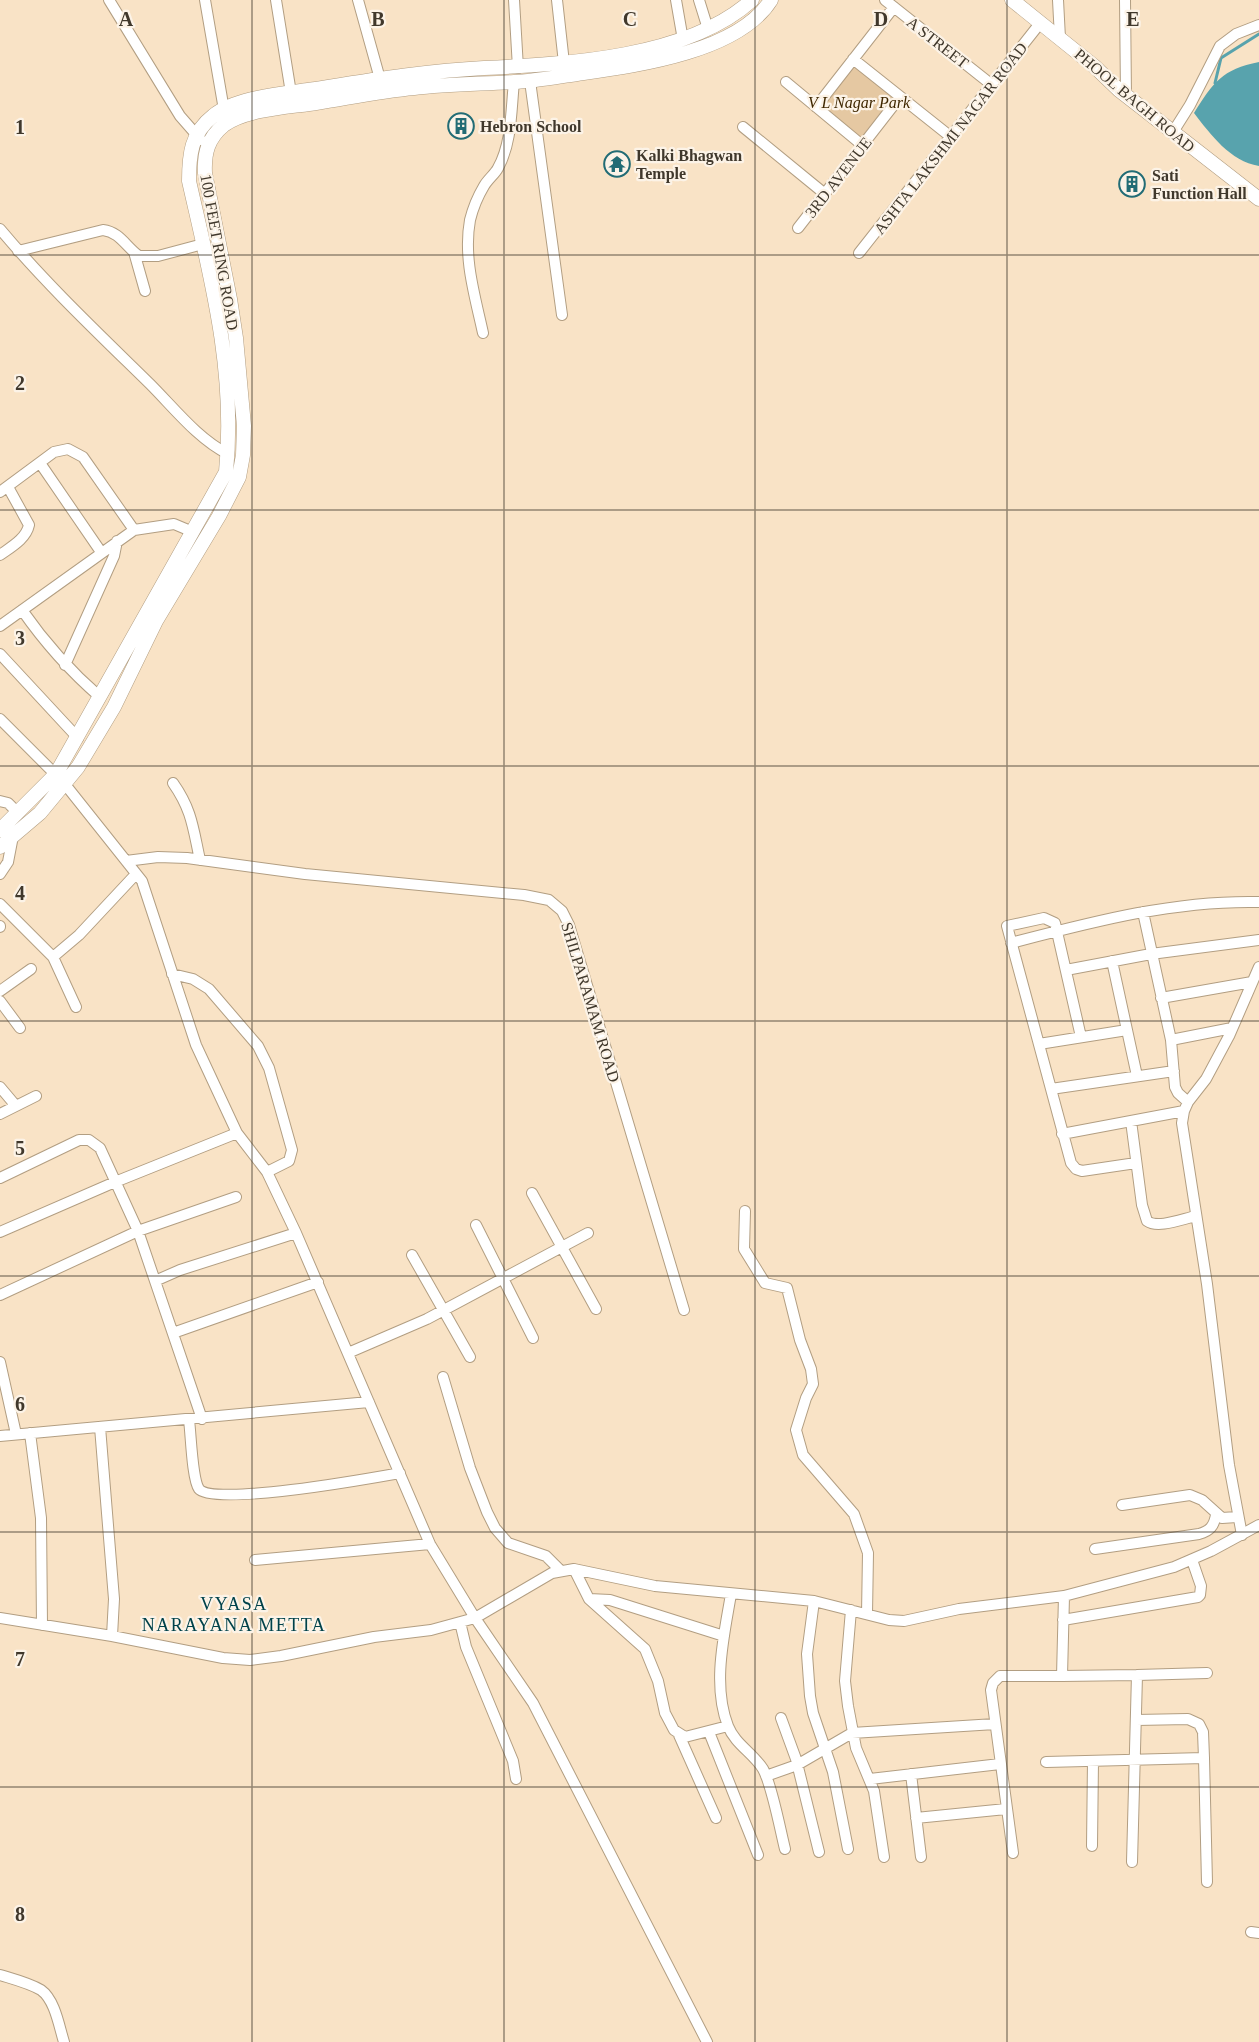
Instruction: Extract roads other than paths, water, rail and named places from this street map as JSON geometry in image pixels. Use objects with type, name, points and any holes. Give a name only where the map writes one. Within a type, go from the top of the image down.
[{"type":"main road","points":[[196,135],[212,116],[237,104],[291,93],[380,79],[484,68],[518,68],[627,54],[683,40],[708,29],[752,0]]},
{"type":"main road","points":[[207,146],[213,135],[225,124],[249,114],[414,88],[530,81],[654,62],[718,41],[752,21],[771,0]]},
{"type":"main road","name":"PHOOL BAGH ROAD","points":[[1013,0],[1126,96],[1259,200]]},
{"type":"main road","name":"100 FEET RING ROAD","points":[[6,833],[39,813],[60,779],[100,697],[226,472],[230,439],[224,341],[189,181],[189,155],[196,135]]},
{"type":"main road","name":"100 FEET RING ROAD","points":[[0,847],[18,813],[78,767],[114,707],[156,621],[219,516],[239,477],[243,455],[244,426],[241,391],[231,299],[205,173],[204,157],[207,146]]},
{"type":"street","points":[[109,0],[180,116],[207,146]]},
{"type":"street","points":[[205,0],[224,110]]},
{"type":"street","points":[[276,0],[291,93]]},
{"type":"street","points":[[358,0],[380,79]]},
{"type":"street","points":[[514,0],[518,68]]},
{"type":"street","points":[[557,0],[564,63]]},
{"type":"street","points":[[676,0],[683,40]]},
{"type":"street","points":[[699,0],[708,29]]},
{"type":"street","points":[[1058,0],[1060,38]]},
{"type":"street","points":[[1125,0],[1126,96]]},
{"type":"street","points":[[816,107],[853,59],[889,4]]},
{"type":"street","name":"A STREET","points":[[889,4],[992,84]]},
{"type":"street","name":"ASHTA LAKSHMI NAGAR ROAD","points":[[859,253],[1041,22]]},
{"type":"street","points":[[1173,132],[1190,105],[1220,46],[1236,34],[1259,25]]},
{"type":"street","points":[[853,59],[951,137]]},
{"type":"street","points":[[530,81],[562,315]]},
{"type":"street","points":[[483,333],[469,264],[467,244],[470,218],[485,185],[498,169],[505,154],[514,82]]},
{"type":"street","points":[[786,82],[862,145]]},
{"type":"street","name":"3RD AVENUE","points":[[798,228],[900,97]]},
{"type":"street","points":[[743,127],[825,194]]},
{"type":"street","points":[[0,229],[85,321],[209,443],[228,454]]},
{"type":"street","points":[[18,250],[104,230],[117,235],[139,255],[149,257],[203,244]]},
{"type":"street","points":[[134,252],[145,291]]},
{"type":"street","points":[[0,555],[25,534],[28,525],[4,490],[61,449],[68,449],[83,457],[134,530]]},
{"type":"street","points":[[40,463],[101,552]]},
{"type":"street","points":[[0,626],[134,530],[174,524],[193,532]]},
{"type":"street","points":[[65,665],[114,556],[117,541]]},
{"type":"street","points":[[22,610],[40,636],[65,665],[100,697]]},
{"type":"street","points":[[0,654],[78,738]]},
{"type":"street","points":[[0,719],[60,779],[142,881],[196,1046],[237,1133],[267,1173],[296,1233],[430,1544],[475,1618],[532,1703],[708,2042]]},
{"type":"street","points":[[173,783],[191,815],[200,860]]},
{"type":"street","points":[[0,801],[8,803],[18,813]]},
{"type":"street","points":[[0,874],[8,862],[6,833]]},
{"type":"street","name":"SHILPARAMAM ROAD","points":[[126,861],[158,857],[200,860],[304,874],[524,895],[549,900],[562,911],[569,925],[684,1310]]},
{"type":"street","points":[[53,957],[79,935],[136,874]]},
{"type":"street","points":[[1011,944],[1143,912],[1210,902],[1259,902]]},
{"type":"street","points":[[0,904],[53,957],[76,1007]]},
{"type":"street","points":[[1143,912],[1171,1040],[1175,1087],[1186,1107]]},
{"type":"street","points":[[1081,1037],[1055,923],[1044,918],[1007,926],[1071,1163],[1076,1169],[1082,1171],[1137,1163]]},
{"type":"street","points":[[1066,970],[1151,954],[1259,940]]},
{"type":"street","points":[[1112,961],[1137,1076]]},
{"type":"street","points":[[1242,1535],[1237,1517],[1207,1284],[1182,1123],[1186,1107],[1206,1079],[1259,967]]},
{"type":"street","points":[[0,991],[31,969]]},
{"type":"street","points":[[172,974],[193,979],[209,989],[258,1046],[269,1068],[292,1150],[289,1161],[267,1173]]},
{"type":"street","points":[[1161,998],[1252,982]]},
{"type":"street","points":[[0,1001],[20,1028]]},
{"type":"street","points":[[1171,1040],[1232,1028]]},
{"type":"street","points":[[1039,1044],[1127,1030]]},
{"type":"street","points":[[1051,1089],[1174,1071]]},
{"type":"street","points":[[0,1088],[16,1106]]},
{"type":"street","points":[[0,1114],[36,1096]]},
{"type":"street","points":[[1062,1134],[1131,1121],[1186,1107]]},
{"type":"street","points":[[1131,1121],[1142,1205],[1147,1221],[1151,1224],[1158,1224],[1196,1216]]},
{"type":"street","points":[[0,1232],[115,1182],[237,1133]]},
{"type":"street","points":[[0,1178],[84,1139],[94,1143],[100,1149],[138,1231],[202,1419]]},
{"type":"street","points":[[532,1193],[596,1309]]},
{"type":"street","points":[[0,1295],[138,1231],[236,1197]]},
{"type":"street","points":[[745,1211],[744,1249],[765,1283],[787,1288],[810,1369],[813,1384],[796,1430],[802,1455],[854,1514],[868,1553],[867,1614]]},
{"type":"street","points":[[476,1225],[533,1338]]},
{"type":"street","points":[[155,1281],[180,1270],[296,1233]]},
{"type":"street","points":[[348,1353],[442,1311],[588,1233]]},
{"type":"street","points":[[412,1255],[470,1357]]},
{"type":"street","points":[[173,1333],[318,1282]]},
{"type":"street","points":[[0,1362],[16,1434]]},
{"type":"street","points":[[443,1377],[470,1468],[495,1528],[508,1543],[546,1556],[560,1570]]},
{"type":"street","points":[[0,1436],[369,1402]]},
{"type":"street","points":[[189,1420],[196,1483],[201,1492],[207,1495],[256,1493],[335,1484],[400,1473]]},
{"type":"street","points":[[100,1427],[114,1599],[112,1636]]},
{"type":"street","points":[[30,1433],[41,1518],[42,1625]]},
{"type":"street","points":[[1122,1505],[1190,1495],[1202,1500],[1222,1518],[1237,1517]]},
{"type":"street","points":[[1095,1549],[1199,1534],[1210,1530],[1215,1524],[1216,1515]]},
{"type":"street","points":[[0,1618],[112,1636],[223,1658],[250,1660],[282,1656],[374,1637],[431,1630],[475,1618],[552,1573],[574,1569],[655,1586],[814,1601],[889,1620],[904,1621],[959,1610],[1064,1596],[1174,1567],[1259,1525]]},
{"type":"street","points":[[255,1560],[430,1544]]},
{"type":"street","points":[[1063,1620],[1198,1597],[1201,1586],[1192,1560]]},
{"type":"street","points":[[574,1569],[589,1599],[645,1649],[658,1682],[665,1713],[679,1735],[716,1818]]},
{"type":"street","points":[[731,1594],[724,1636],[721,1692],[728,1726],[735,1738],[758,1762],[766,1776],[785,1849]]},
{"type":"street","points":[[1062,1676],[1064,1596]]},
{"type":"street","points":[[589,1599],[610,1600],[724,1636]]},
{"type":"street","points":[[814,1601],[807,1671],[813,1713],[833,1772],[848,1849]]},
{"type":"street","points":[[850,1610],[845,1681],[852,1733],[870,1779],[885,1857]]},
{"type":"street","points":[[460,1622],[466,1647],[513,1761],[516,1779]]},
{"type":"street","points":[[1013,1853],[991,1690],[993,1683],[1000,1676],[1207,1673]]},
{"type":"street","points":[[1132,1862],[1137,1675]]},
{"type":"street","points":[[781,1718],[797,1765],[819,1852]]},
{"type":"street","points":[[1136,1720],[1195,1721],[1203,1732],[1207,1882]]},
{"type":"street","points":[[766,1776],[797,1765],[852,1733],[995,1724]]},
{"type":"street","points":[[679,1735],[693,1736],[728,1726]]},
{"type":"street","points":[[709,1732],[759,1855]]},
{"type":"street","points":[[1046,1762],[1204,1758]]},
{"type":"street","points":[[1092,1846],[1093,1761]]},
{"type":"street","points":[[870,1779],[1000,1764]]},
{"type":"street","points":[[910,1774],[921,1857]]},
{"type":"street","points":[[916,1818],[1006,1809]]},
{"type":"street","points":[[0,1975],[39,1989],[46,1995],[52,2004],[64,2042]]},
{"type":"water","points":[[1259,62],[1259,166],[1230,153],[1214,138],[1194,113],[1207,93],[1227,73]]},
{"type":"waterway","points":[[1215,83],[1221,58],[1259,34]]},
{"type":"place","name":"Hebron School","points":[[461,126]]},
{"type":"place","name":"Kalki Bhagwan Temple","points":[[617,164]]},
{"type":"place","name":"Sati Function Hall","points":[[1132,184]]},
{"type":"district","name":"VYASA NARAYANA METTA","points":[[234,1614]]},
{"type":"park label","name":"V L Nagar Park","points":[[859,102]]}]
